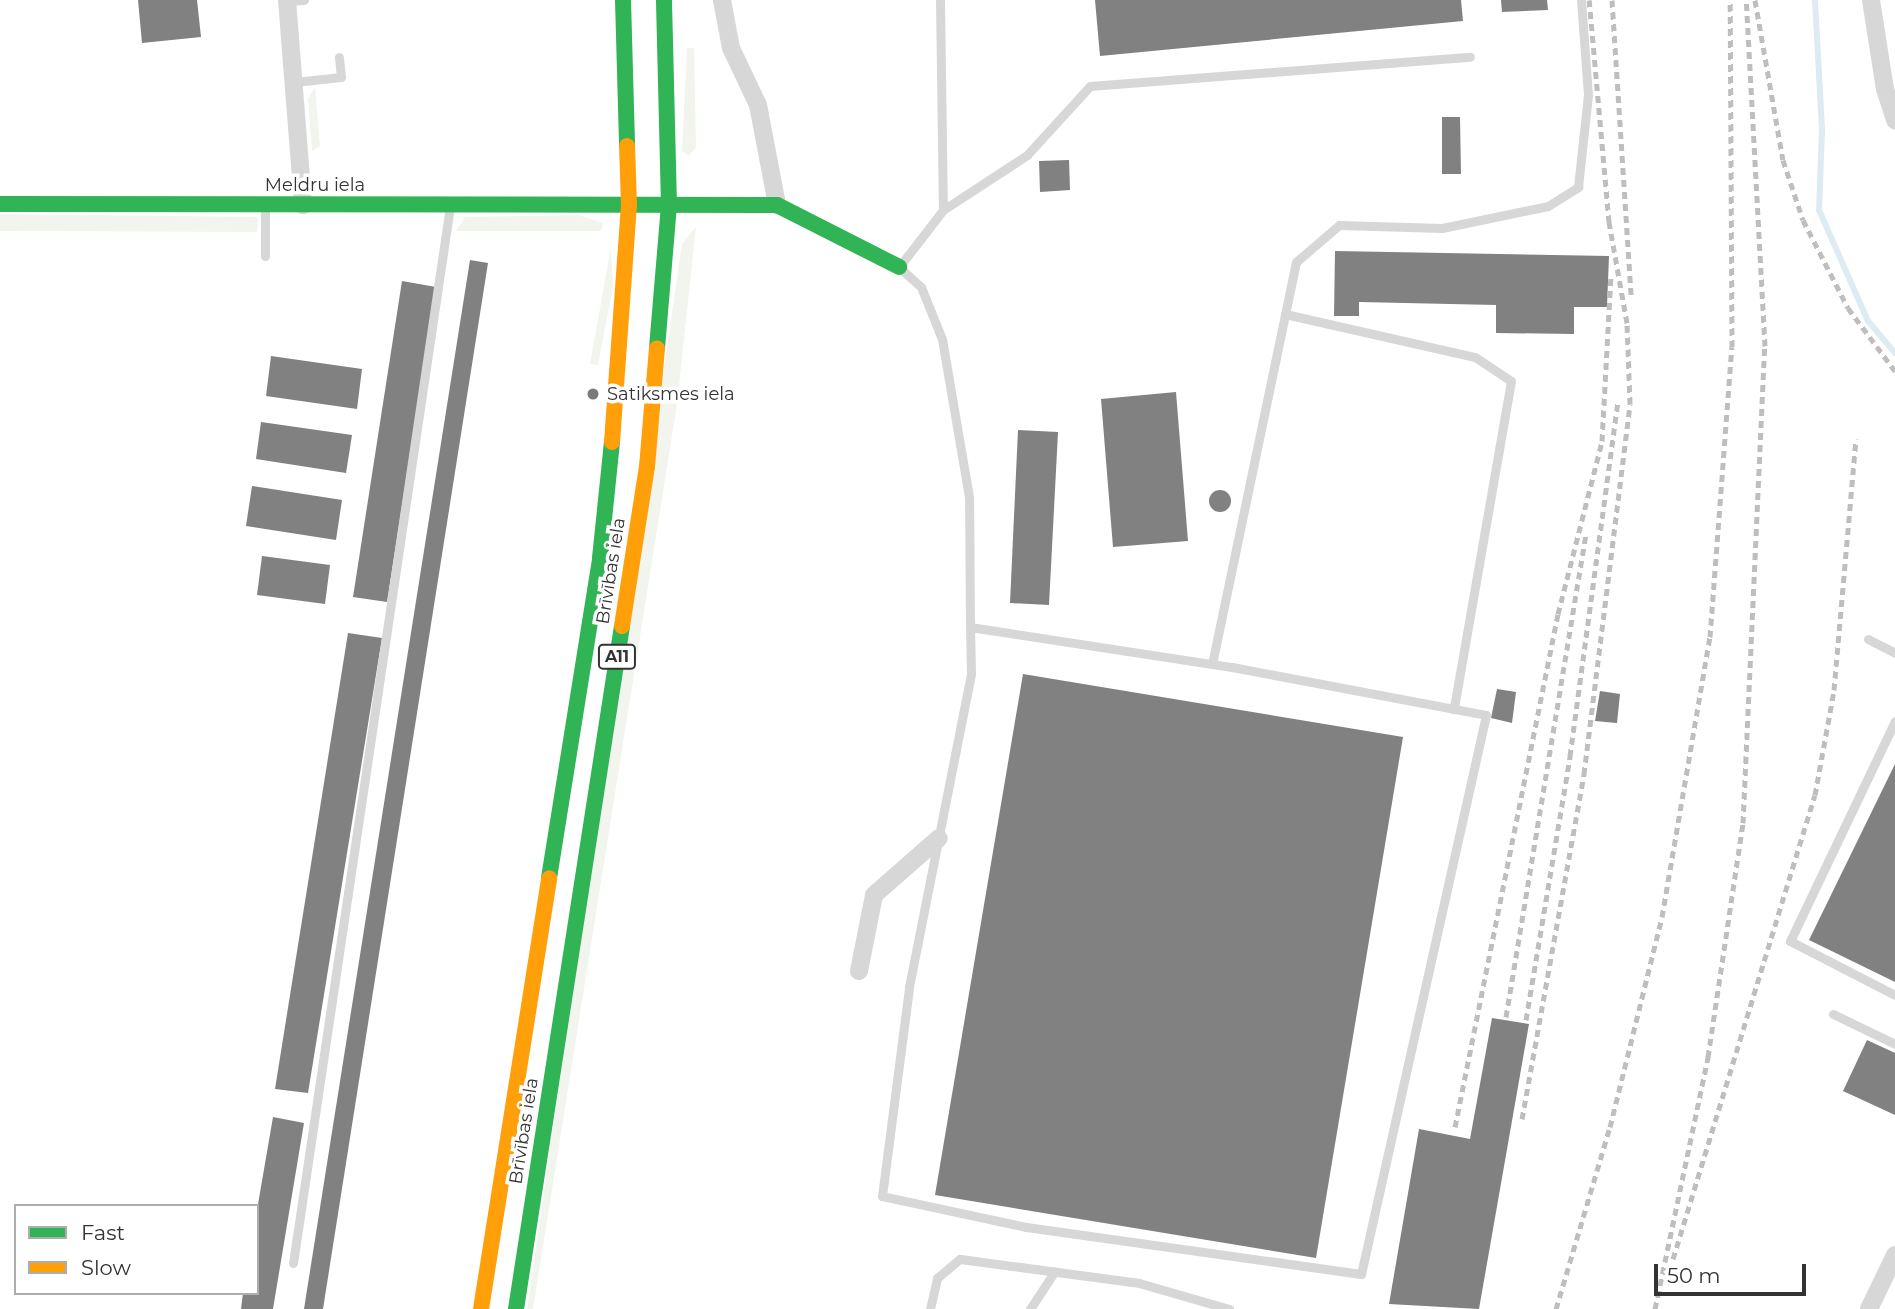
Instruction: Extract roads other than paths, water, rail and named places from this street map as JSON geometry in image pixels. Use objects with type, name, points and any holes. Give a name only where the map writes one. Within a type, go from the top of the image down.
[{"type":"main road","name":"Brīvības iela","points":[[481,1309],[600,558],[617,400],[629,205],[623,0]]},
{"type":"main road","name":"Brīvības iela","points":[[516,1309],[647,467],[669,206],[664,0]]},
{"type":"main road","name":"Meldru iela","points":[[0,204],[777,205]]},
{"type":"main road","points":[[777,205],[899,267]]},
{"type":"street","points":[[293,0],[303,205]]},
{"type":"street","points":[[722,0],[731,48],[761,117],[777,205]]},
{"type":"street","points":[[1871,0],[1885,89],[1895,120]]},
{"type":"street","points":[[859,971],[874,895],[939,838]]},
{"type":"street","points":[[1869,1309],[1895,1255]]},
{"type":"lane","points":[[940,0],[943,210]]},
{"type":"lane","points":[[1212,664],[1296,262],[1339,225],[1443,228],[1548,206],[1578,187],[1588,95],[1581,0]]},
{"type":"lane","points":[[295,82],[341,77],[339,57]]},
{"type":"lane","points":[[970,627],[1212,664],[1486,715],[1361,1274],[1026,1227],[882,1196],[909,987],[971,673],[970,627],[969,496],[942,340],[921,287],[899,267],[943,210],[1027,155],[1090,86],[1470,57]]},
{"type":"lane","points":[[265,205],[265,256]]},
{"type":"lane","points":[[293,1263],[451,205]]},
{"type":"lane","points":[[1285,314],[1475,358],[1511,381],[1454,709]]},
{"type":"lane","points":[[1868,639],[1895,653]]},
{"type":"lane","points":[[1895,721],[1790,941],[1895,995]]},
{"type":"lane","points":[[1833,1014],[1895,1044]]},
{"type":"lane","points":[[930,1309],[937,1278],[960,1259],[1139,1283],[1228,1309]]},
{"type":"lane","points":[[1030,1309],[1055,1270]]},
{"type":"waterway","points":[[1815,0],[1822,130],[1819,210],[1868,321],[1895,353]]},
{"type":"railway","points":[[1522,1119],[1584,774],[1630,404],[1627,323],[1609,222],[1589,0]]},
{"type":"railway","points":[[1612,0],[1631,297]]},
{"type":"railway","points":[[1556,1309],[1610,1127],[1662,917],[1710,637],[1732,347],[1730,0]]},
{"type":"railway","points":[[1655,1309],[1708,1057],[1743,823],[1765,346],[1746,0]]},
{"type":"railway","points":[[1755,0],[1783,160],[1803,220],[1848,308],[1895,371]]},
{"type":"railway","points":[[1455,1127],[1558,614],[1602,441],[1611,274]]},
{"type":"railway","points":[[1526,1020],[1570,756],[1618,402]]},
{"type":"railway","points":[[1673,1259],[1815,795],[1834,690],[1856,439]]},
{"type":"railway","points":[[1506,1017],[1586,535]]},
{"type":"place","name":"Satiksmes iela","points":[[593,394]]}]
